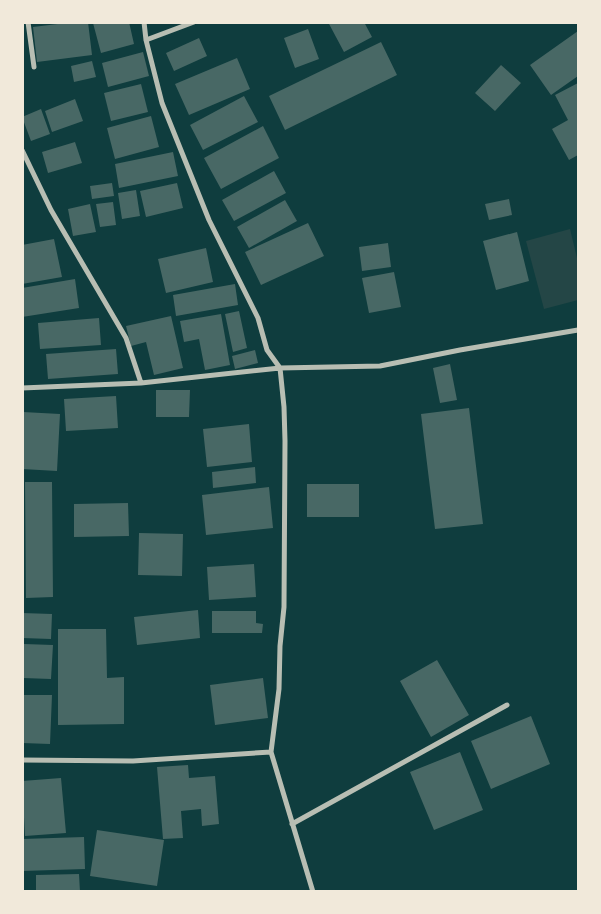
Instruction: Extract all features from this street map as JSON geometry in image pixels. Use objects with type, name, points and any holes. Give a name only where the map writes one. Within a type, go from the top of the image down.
[{"type":"street","points":[[28,22],[34,66]]},
{"type":"street","points":[[144,22],[146,40],[162,103],[205,211],[258,318],[267,350],[280,368],[285,441],[284,607],[280,646],[279,689],[271,752],[313,892]]},
{"type":"street","points":[[146,40],[194,22]]},
{"type":"street","points":[[22,150],[50,210],[126,338],[141,383]]},
{"type":"street","points":[[22,388],[141,383],[280,368],[380,366],[578,330]]},
{"type":"street","points":[[292,824],[507,705]]},
{"type":"street","points":[[22,760],[133,761],[271,752]]},
{"type":"shaded area","points":[[570,229],[578,262],[578,300],[544,309],[526,241]]},
{"type":"building","points":[[88,22],[92,55],[37,62],[33,27]]},
{"type":"building","points":[[129,22],[134,44],[101,53],[93,23]]},
{"type":"building","points":[[328,22],[364,22],[372,37],[344,52]]},
{"type":"building","points":[[308,29],[319,59],[295,68],[284,38]]},
{"type":"building","points":[[578,31],[578,76],[551,95],[530,65]]},
{"type":"building","points":[[199,38],[207,56],[174,71],[166,53]]},
{"type":"building","points":[[381,42],[397,75],[285,130],[269,96]]},
{"type":"building","points":[[143,52],[149,76],[108,87],[102,63]]},
{"type":"building","points":[[237,58],[250,89],[189,115],[175,84]]},
{"type":"building","points":[[92,61],[96,77],[74,82],[71,66]]},
{"type":"building","points":[[501,65],[521,83],[495,111],[475,93]]},
{"type":"building","points":[[578,83],[578,155],[569,160],[552,129],[568,120],[555,95]]},
{"type":"building","points":[[141,84],[148,112],[111,121],[104,93]]},
{"type":"building","points":[[244,96],[258,122],[203,150],[190,125]]},
{"type":"building","points":[[75,99],[83,121],[52,132],[45,111]]},
{"type":"building","points":[[41,109],[50,134],[31,141],[22,117]]},
{"type":"building","points":[[151,116],[159,147],[115,159],[107,128]]},
{"type":"building","points":[[263,126],[279,158],[221,189],[204,158]]},
{"type":"building","points":[[75,142],[82,163],[48,173],[42,152]]},
{"type":"building","points":[[173,152],[178,176],[119,188],[115,164]]},
{"type":"building","points":[[274,171],[286,193],[234,221],[222,200]]},
{"type":"building","points":[[112,183],[114,196],[92,199],[90,186]]},
{"type":"building","points":[[177,183],[183,208],[146,217],[140,191]]},
{"type":"building","points":[[136,190],[140,216],[122,219],[118,193]]},
{"type":"building","points":[[509,199],[512,215],[489,220],[485,204]]},
{"type":"building","points":[[285,200],[297,221],[249,248],[237,227]]},
{"type":"building","points":[[113,202],[116,225],[100,227],[96,204]]},
{"type":"building","points":[[90,204],[96,232],[73,236],[68,209]]},
{"type":"building","points":[[308,223],[324,256],[261,285],[245,252]]},
{"type":"building","points":[[517,232],[529,281],[496,290],[483,241]]},
{"type":"building","points":[[54,239],[62,277],[22,284],[22,245]]},
{"type":"building","points":[[388,243],[391,267],[362,271],[359,247]]},
{"type":"building","points":[[206,248],[213,282],[166,293],[158,259]]},
{"type":"building","points":[[394,272],[401,307],[369,313],[362,278]]},
{"type":"building","points":[[75,279],[79,308],[22,317],[22,288]]},
{"type":"building","points":[[235,284],[238,305],[176,316],[173,295]]},
{"type":"building","points":[[239,311],[247,348],[233,352],[225,314]]},
{"type":"building","points":[[221,314],[230,365],[205,370],[199,339],[184,342],[180,321]]},
{"type":"building","points":[[171,316],[183,368],[154,375],[146,342],[131,346],[126,326]]},
{"type":"building","points":[[99,318],[101,345],[40,349],[38,323]]},
{"type":"building","points":[[116,349],[118,374],[48,379],[46,354]]},
{"type":"building","points":[[255,350],[258,363],[235,369],[232,356]]},
{"type":"building","points":[[450,364],[457,400],[440,403],[433,368]]},
{"type":"building","points":[[156,390],[190,390],[189,417],[156,417]]},
{"type":"building","points":[[116,396],[118,428],[66,431],[64,399]]},
{"type":"building","points":[[469,408],[483,524],[435,529],[421,414]]},
{"type":"building","points":[[23,412],[60,414],[57,471],[22,469]]},
{"type":"building","points":[[249,424],[252,462],[207,467],[203,429]]},
{"type":"building","points":[[255,467],[256,483],[213,488],[212,472]]},
{"type":"building","points":[[25,482],[52,482],[53,597],[26,598]]},
{"type":"building","points":[[307,484],[359,484],[359,517],[307,517]]},
{"type":"building","points":[[269,487],[273,528],[206,535],[202,495]]},
{"type":"building","points":[[128,503],[129,536],[74,537],[74,504]]},
{"type":"building","points":[[139,533],[183,534],[182,576],[138,575]]},
{"type":"building","points":[[254,564],[256,597],[209,600],[207,567]]},
{"type":"building","points":[[198,610],[200,638],[137,645],[134,617]]},
{"type":"building","points":[[212,611],[256,611],[256,623],[263,624],[262,633],[212,633]]},
{"type":"building","points":[[22,613],[52,614],[51,639],[22,638]]},
{"type":"building","points":[[58,629],[106,629],[107,678],[124,677],[124,724],[58,725]]},
{"type":"building","points":[[24,644],[53,645],[51,679],[23,678]]},
{"type":"building","points":[[437,660],[469,715],[431,737],[400,681]]},
{"type":"building","points":[[263,678],[268,718],[215,725],[210,685]]},
{"type":"building","points":[[22,695],[52,695],[50,744],[22,743]]},
{"type":"building","points":[[531,716],[550,764],[491,789],[471,741]]},
{"type":"building","points":[[460,752],[483,810],[434,830],[410,772]]},
{"type":"building","points":[[188,765],[189,778],[215,776],[219,824],[202,826],[201,809],[181,811],[183,838],[163,839],[157,767]]},
{"type":"building","points":[[61,778],[66,833],[25,836],[22,781]]},
{"type":"building","points":[[97,830],[164,840],[157,886],[90,876]]},
{"type":"building","points":[[84,837],[85,869],[22,871],[22,839]]},
{"type":"building","points":[[79,874],[80,892],[36,892],[36,875]]}]
